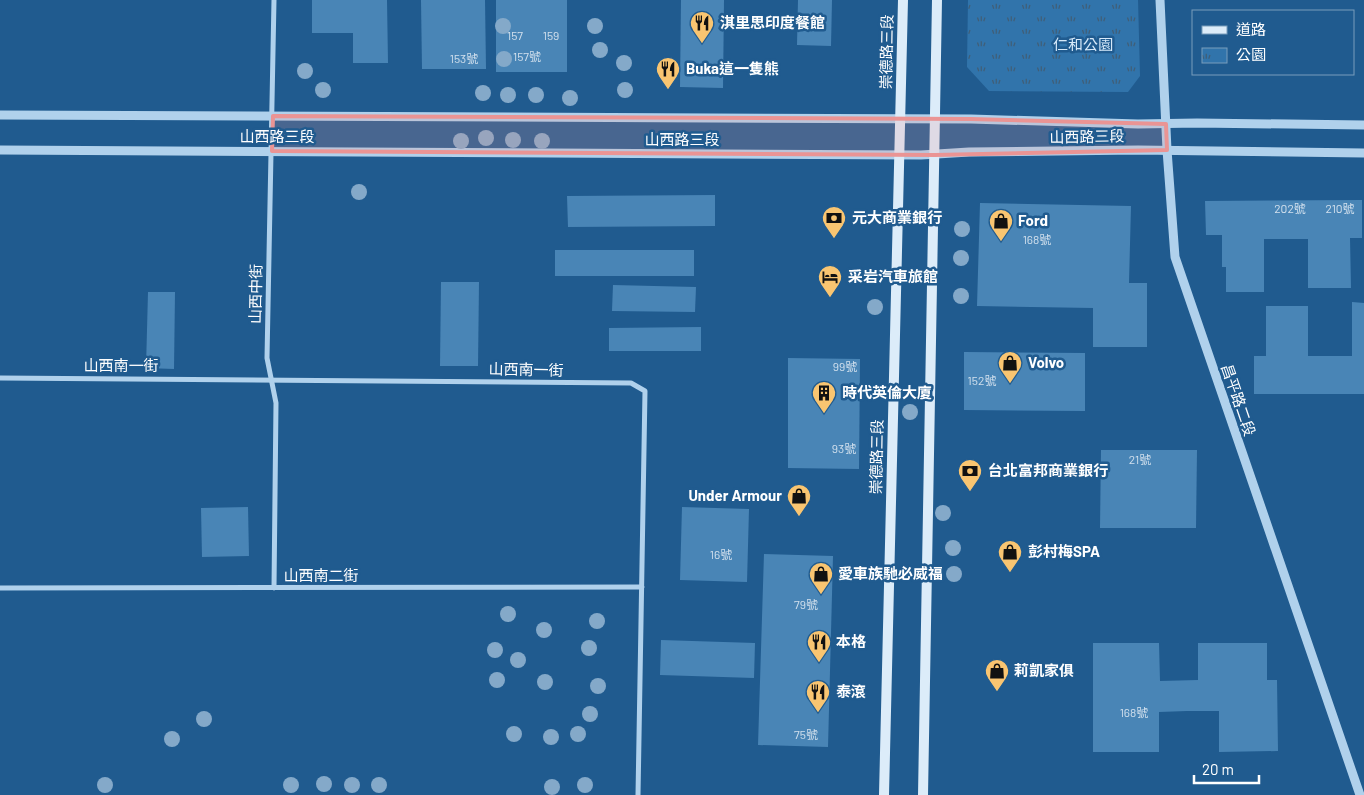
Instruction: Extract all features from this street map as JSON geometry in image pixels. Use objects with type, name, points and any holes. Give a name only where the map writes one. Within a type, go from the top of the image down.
[{"type":"main road","name":"崇德路三段","points":[[884,795],[903,0]]},
{"type":"main road","points":[[923,795],[936,155],[937,0]]},
{"type":"street","name":"山西中街","points":[[274,0],[267,358],[276,403],[274,588]]},
{"type":"street","name":"昌平路二段","points":[[1160,0],[1167,150],[1175,257],[1360,795]]},
{"type":"street","name":"山西路三段","points":[[0,115],[935,119],[1166,124],[1364,125]]},
{"type":"street","name":"山西路三段","points":[[0,150],[900,155],[936,155],[969,152],[1167,150],[1364,152]]},
{"type":"street","name":"山西南一街","points":[[0,378],[631,384],[645,391],[638,795]]},
{"type":"street","name":"山西南二街","points":[[0,588],[642,587]]},
{"type":"highlighted area","points":[[273,116],[971,119],[1166,124],[1167,150],[935,155],[272,151]]},
{"type":"green space","name":"仁和公園","points":[[968,0],[1138,0],[1140,76],[1128,92],[989,91],[967,67]]},
{"type":"building","points":[[312,0],[387,0],[388,63],[353,63],[353,33],[312,33]]},
{"type":"building","points":[[421,0],[485,0],[486,69],[422,69]]},
{"type":"building","points":[[496,0],[567,0],[567,72],[496,72]]},
{"type":"building","name":"淇里思印度餐館","points":[[681,0],[724,0],[723,88],[680,87]]},
{"type":"building","points":[[798,0],[832,0],[831,46],[797,45]]},
{"type":"building","points":[[715,195],[715,226],[568,227],[567,196]]},
{"type":"building","points":[[1362,200],[1362,238],[1350,238],[1351,288],[1308,288],[1308,239],[1264,239],[1264,292],[1226,292],[1226,267],[1222,267],[1222,235],[1206,235],[1205,201]]},
{"type":"building","points":[[980,203],[1131,206],[1129,283],[1147,283],[1147,347],[1093,347],[1093,308],[977,306]]},
{"type":"building","points":[[555,250],[694,250],[694,276],[555,276]]},
{"type":"building","points":[[441,282],[479,282],[478,366],[440,366]]},
{"type":"building","points":[[613,285],[696,287],[695,312],[612,311]]},
{"type":"building","points":[[148,292],[175,292],[174,369],[146,368]]},
{"type":"building","points":[[1352,302],[1364,303],[1364,394],[1254,394],[1254,356],[1266,356],[1266,306],[1308,306],[1308,356],[1352,356]]},
{"type":"building","points":[[701,327],[701,351],[609,351],[609,328]]},
{"type":"building","points":[[964,352],[1085,353],[1085,411],[964,410]]},
{"type":"building","name":"時代英倫大廈","points":[[788,358],[860,359],[859,469],[788,468]]},
{"type":"building","points":[[1101,450],[1197,450],[1196,528],[1100,528]]},
{"type":"building","points":[[248,507],[249,556],[202,557],[201,508]]},
{"type":"building","points":[[682,507],[749,509],[747,582],[680,580]]},
{"type":"building","points":[[764,554],[833,556],[828,747],[758,745]]},
{"type":"building","points":[[661,640],[755,643],[754,678],[660,675]]},
{"type":"building","points":[[1093,643],[1159,643],[1160,681],[1198,680],[1198,643],[1267,643],[1267,680],[1277,680],[1278,751],[1219,752],[1219,711],[1187,711],[1159,712],[1159,752],[1093,752]]},
{"type":"place","name":"淇里思印度餐館","points":[[702,44]]},
{"type":"place","name":"Buka這一隻熊","points":[[668,90]]},
{"type":"place","name":"元大商業銀行","points":[[834,239]]},
{"type":"place","name":"Ford","points":[[1001,242]]},
{"type":"place","name":"采岩汽車旅館","points":[[830,298]]},
{"type":"place","name":"Volvo","points":[[1010,384]]},
{"type":"place","name":"時代英倫大廈","points":[[824,414]]},
{"type":"place","name":"台北富邦商業銀行","points":[[970,492]]},
{"type":"place","name":"Under Armour","points":[[799,517]]},
{"type":"place","name":"彭村梅SPA","points":[[1010,573]]},
{"type":"place","name":"愛車族馳必威福","points":[[821,595]]},
{"type":"place","name":"本格","points":[[819,663]]},
{"type":"place","name":"莉凱家俱","points":[[997,692]]},
{"type":"place","name":"泰滾","points":[[818,713]]}]
